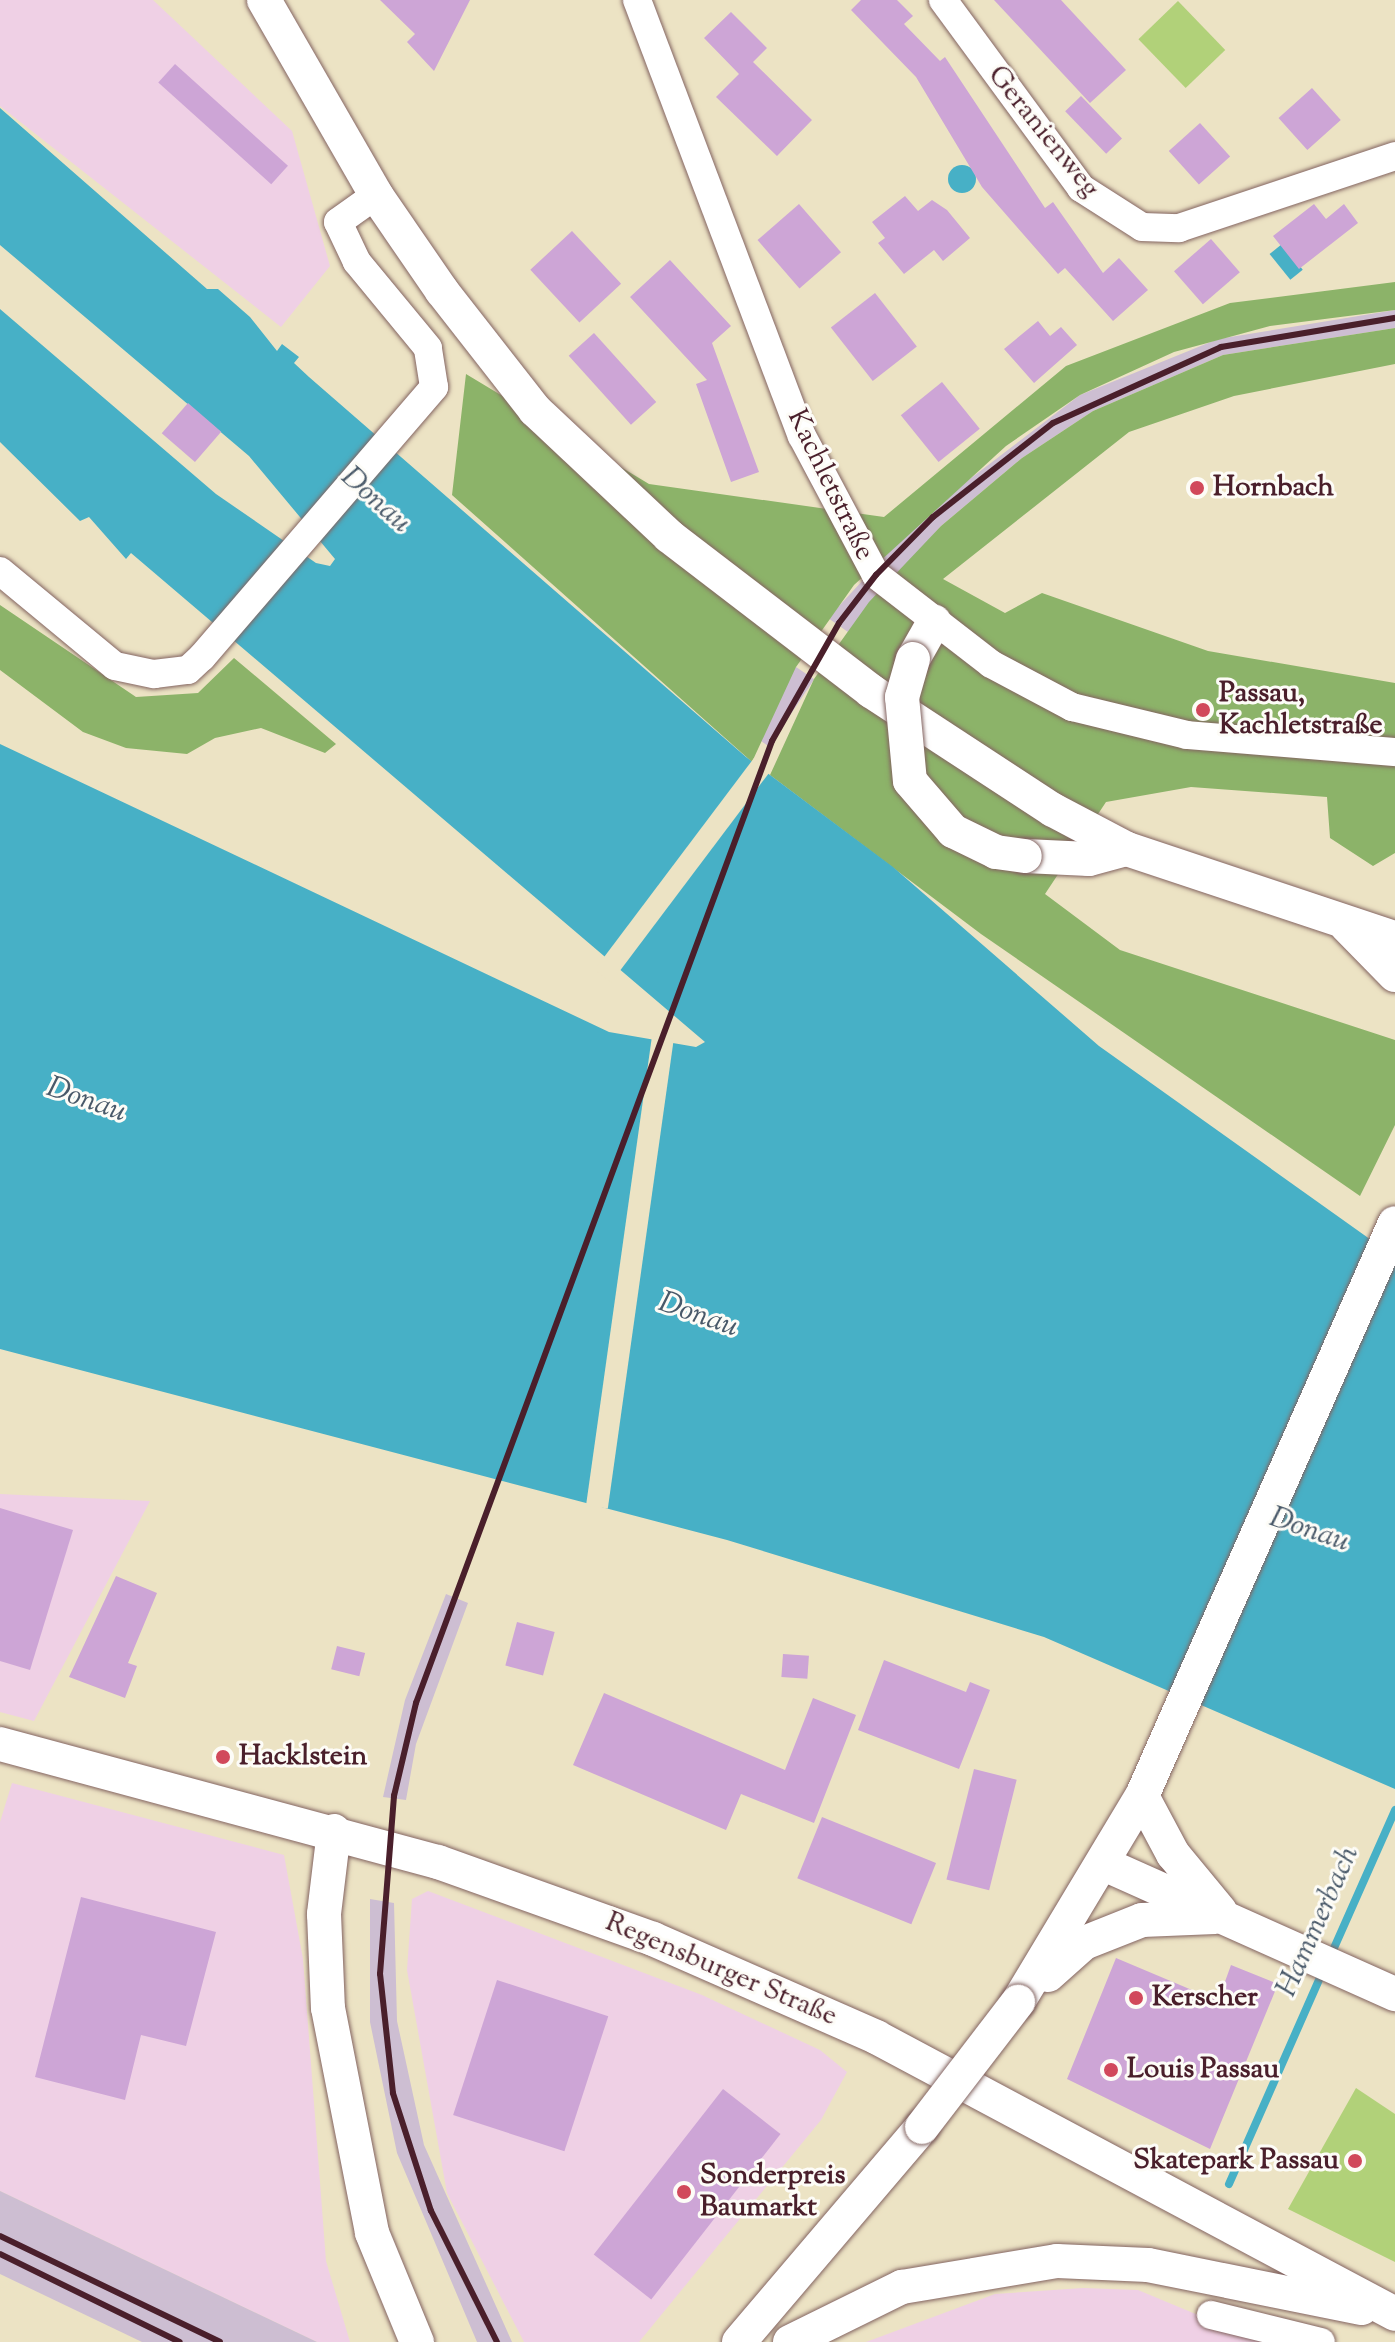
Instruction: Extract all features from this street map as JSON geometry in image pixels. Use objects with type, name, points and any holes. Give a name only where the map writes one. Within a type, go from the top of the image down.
[{"type":"main road","points":[[264,0],[376,195],[535,410],[669,536],[871,691],[1127,849],[1346,925],[1395,938]]},
{"type":"main road","points":[[934,622],[913,659],[902,710],[910,781],[953,831],[996,852],[1089,859],[1127,849]]},
{"type":"main road","points":[[1346,925],[1395,975]]},
{"type":"main road","points":[[739,2342],[922,2127],[1018,2002],[1104,1864],[1142,1796],[1395,1223]]},
{"type":"main road","name":"Regensburger Straße","points":[[0,1744],[334,1831],[581,1912],[876,2037],[1395,2314]]},
{"type":"main road","points":[[1142,1796],[1173,1854],[1225,1916]]},
{"type":"main road","points":[[334,1831],[324,1914],[328,2008],[372,2233],[417,2342]]},
{"type":"main road","points":[[1104,1864],[1387,1989]]},
{"type":"main road","points":[[1018,2002],[1084,1943],[1142,1920],[1225,1916]]},
{"type":"main road","points":[[790,2342],[902,2287],[1057,2261],[1148,2265],[1395,2314]]},
{"type":"main road","points":[[722,2342],[770,2303]]},
{"type":"street","name":"Kachletstraße","points":[[637,0],[802,436],[837,512],[876,575],[991,664],[1072,707],[1187,735],[1395,752]]},
{"type":"street","name":"Geranienweg","points":[[943,0],[1081,188],[1142,227],[1179,228],[1395,156]]},
{"type":"street","points":[[0,571],[115,666],[154,674],[188,670],[202,657],[426,397],[435,366],[428,348],[357,262],[338,222],[376,195]]},
{"type":"street","points":[[1211,2315],[1321,2342]]},
{"type":"shaded area","points":[[0,0],[153,0],[292,131],[330,266],[281,327],[0,106]]},
{"type":"shaded area","points":[[1395,310],[1395,328],[1223,355],[1093,411],[1022,458],[941,526],[848,632],[828,618],[924,514],[1080,395],[1218,339]]},
{"type":"shaded area","points":[[796,667],[814,679],[769,746],[751,734]]},
{"type":"shaded area","points":[[0,1494],[150,1501],[34,1721],[0,1712]]},
{"type":"shaded area","points":[[446,1594],[468,1603],[416,1744],[406,1800],[383,1797],[405,1700]]},
{"type":"shaded area","points":[[12,1783],[284,1855],[303,1959],[326,2261],[350,2342],[317,2342],[0,2191],[0,1822]]},
{"type":"shaded area","points":[[428,1891],[702,1995],[820,2050],[847,2072],[821,2120],[639,2342],[524,2342],[447,2193],[407,1970],[412,1899]]},
{"type":"shaded area","points":[[370,1899],[394,1903],[397,2021],[424,2145],[512,2342],[477,2342],[397,2153],[370,2022]]},
{"type":"shaded area","points":[[0,2191],[317,2342],[142,2342],[0,2274]]},
{"type":"shaded area","points":[[1083,2288],[1138,2290],[1263,2342],[866,2342],[995,2294]]},
{"type":"green space","points":[[1178,1],[1225,50],[1186,88],[1138,39]]},
{"type":"green space","points":[[1395,282],[1395,310],[1270,326],[1174,352],[1080,395],[1006,446],[854,585],[796,667],[752,762],[452,495],[466,374],[649,484],[884,517],[1066,366],[1230,303]]},
{"type":"green space","points":[[1395,328],[1395,364],[1234,396],[1129,432],[943,579],[1005,613],[1042,593],[1208,651],[1395,683],[1395,853],[1373,866],[1330,838],[1327,797],[1191,787],[1106,802],[1045,894],[1120,950],[1395,1040],[1395,1125],[1360,1196],[981,934],[770,775],[814,679],[869,602],[941,526],[1022,458],[1093,411],[1223,355]]},
{"type":"green space","points":[[0,605],[136,697],[198,693],[234,658],[336,744],[325,753],[261,728],[215,738],[187,754],[126,748],[83,732],[0,670]]},
{"type":"green space","name":"Skatepark Passau","points":[[1356,2088],[1395,2114],[1395,2262],[1288,2209]]},
{"type":"water","name":"Donau","points":[[0,108],[207,289],[218,289],[250,317],[277,351],[282,344],[299,357],[294,363],[309,377],[746,757],[893,867],[1099,1046],[1395,1257],[1395,1789],[1044,1637],[727,1540],[0,1349],[0,744],[609,1032],[696,1047],[705,1042],[131,553],[126,559],[89,517],[80,521],[0,442],[0,309],[216,494],[316,563],[330,566],[335,559],[249,456],[0,245]]},
{"type":"water","points":[[962,165],[972,169],[976,179],[972,189],[962,193],[952,189],[948,179],[952,169]]},
{"type":"water","points":[[1282,244],[1303,270],[1290,280],[1270,254]]},
{"type":"pier","points":[[754,758],[771,771],[611,982],[595,970]]},
{"type":"pier","points":[[652,1036],[674,1039],[608,1508],[586,1505]]},
{"type":"building","points":[[380,0],[470,0],[434,71],[407,42],[415,34]]},
{"type":"building","points":[[861,0],[897,0],[913,16],[904,24],[940,61],[945,57],[1045,208],[1053,202],[1103,273],[1119,258],[1148,290],[1113,321],[1065,268],[1058,274],[982,187],[916,77],[851,10]]},
{"type":"building","points":[[994,0],[1061,0],[1126,70],[1090,103]]},
{"type":"building","points":[[731,12],[767,48],[753,62],[812,120],[777,156],[716,97],[739,74],[704,38]]},
{"type":"building","points":[[175,64],[288,166],[271,184],[158,83]]},
{"type":"building","points":[[1312,88],[1341,120],[1307,150],[1279,118]]},
{"type":"building","points":[[1081,96],[1122,138],[1106,154],[1065,111]]},
{"type":"building","points":[[1200,123],[1230,156],[1199,185],[1169,151]]},
{"type":"building","points":[[905,196],[918,211],[932,200],[947,210],[970,238],[943,261],[934,250],[904,274],[878,243],[885,238],[872,222]]},
{"type":"building","points":[[799,204],[841,252],[799,288],[757,240]]},
{"type":"building","points":[[1314,204],[1326,219],[1344,204],[1358,223],[1299,269],[1273,236]]},
{"type":"building","points":[[572,231],[621,284],[579,323],[530,270]]},
{"type":"building","points":[[1211,239],[1240,272],[1203,304],[1174,271]]},
{"type":"building","points":[[670,260],[731,326],[712,343],[759,472],[731,482],[696,384],[707,380],[630,297]]},
{"type":"building","points":[[875,293],[917,347],[873,381],[831,327]]},
{"type":"building","points":[[1038,321],[1050,336],[1061,327],[1077,345],[1034,383],[1004,349]]},
{"type":"building","points":[[594,333],[656,402],[631,425],[569,356]]},
{"type":"building","points":[[942,382],[980,429],[939,462],[901,415]]},
{"type":"building","points":[[188,403],[221,432],[195,462],[162,433]]},
{"type":"building","points":[[0,1508],[73,1530],[30,1670],[0,1661]]},
{"type":"building","points":[[116,1576],[157,1593],[128,1663],[137,1666],[125,1698],[69,1677]]},
{"type":"building","points":[[517,1622],[555,1632],[543,1676],[505,1665]]},
{"type":"building","points":[[337,1646],[365,1653],[359,1676],[331,1669]]},
{"type":"building","points":[[783,1654],[809,1656],[807,1679],[781,1677]]},
{"type":"building","points":[[884,1660],[966,1692],[970,1682],[990,1690],[959,1769],[858,1730]]},
{"type":"building","points":[[604,1693],[785,1770],[813,1698],[856,1715],[814,1823],[741,1794],[726,1830],[573,1765]]},
{"type":"building","points":[[974,1769],[1017,1780],[989,1890],[946,1880]]},
{"type":"building","points":[[822,1817],[936,1863],[911,1924],[797,1878]]},
{"type":"building","points":[[81,1897],[216,1932],[186,2046],[141,2035],[125,2100],[35,2077]]},
{"type":"building","points":[[1116,1958],[1218,2001],[1231,1965],[1278,1984],[1210,2149],[1067,2079]]},
{"type":"building","points":[[497,1980],[608,2016],[564,2151],[453,2115]]},
{"type":"building","name":"Sonderpreis Baumarkt","points":[[723,2089],[781,2134],[651,2299],[594,2254]]},
{"type":"waterway","name":"Hammerbach","points":[[1330,1957],[1395,1810]]},
{"type":"waterway","name":"Hammerbach","points":[[1229,2184],[1324,1969]]},
{"type":"railway","points":[[497,2342],[431,2211],[393,2093],[380,1974],[394,1796],[416,1703],[772,741],[839,623],[876,575],[933,517],[1053,423],[1221,347],[1395,318]]},
{"type":"railway","points":[[0,2236],[220,2342]]},
{"type":"railway","points":[[0,2254],[180,2342]]},
{"type":"place","name":"Hornbach","points":[[1197,488]]},
{"type":"place","name":"Passau, Kachletstraße","points":[[1203,710]]},
{"type":"place","name":"Hacklstein","points":[[223,1757]]},
{"type":"place","name":"Kerscher","points":[[1136,1998]]},
{"type":"place","name":"Louis Passau","points":[[1111,2070]]},
{"type":"place","name":"Skatepark Passau","points":[[1355,2161]]},
{"type":"place","name":"Sonderpreis Baumarkt","points":[[684,2192]]}]
